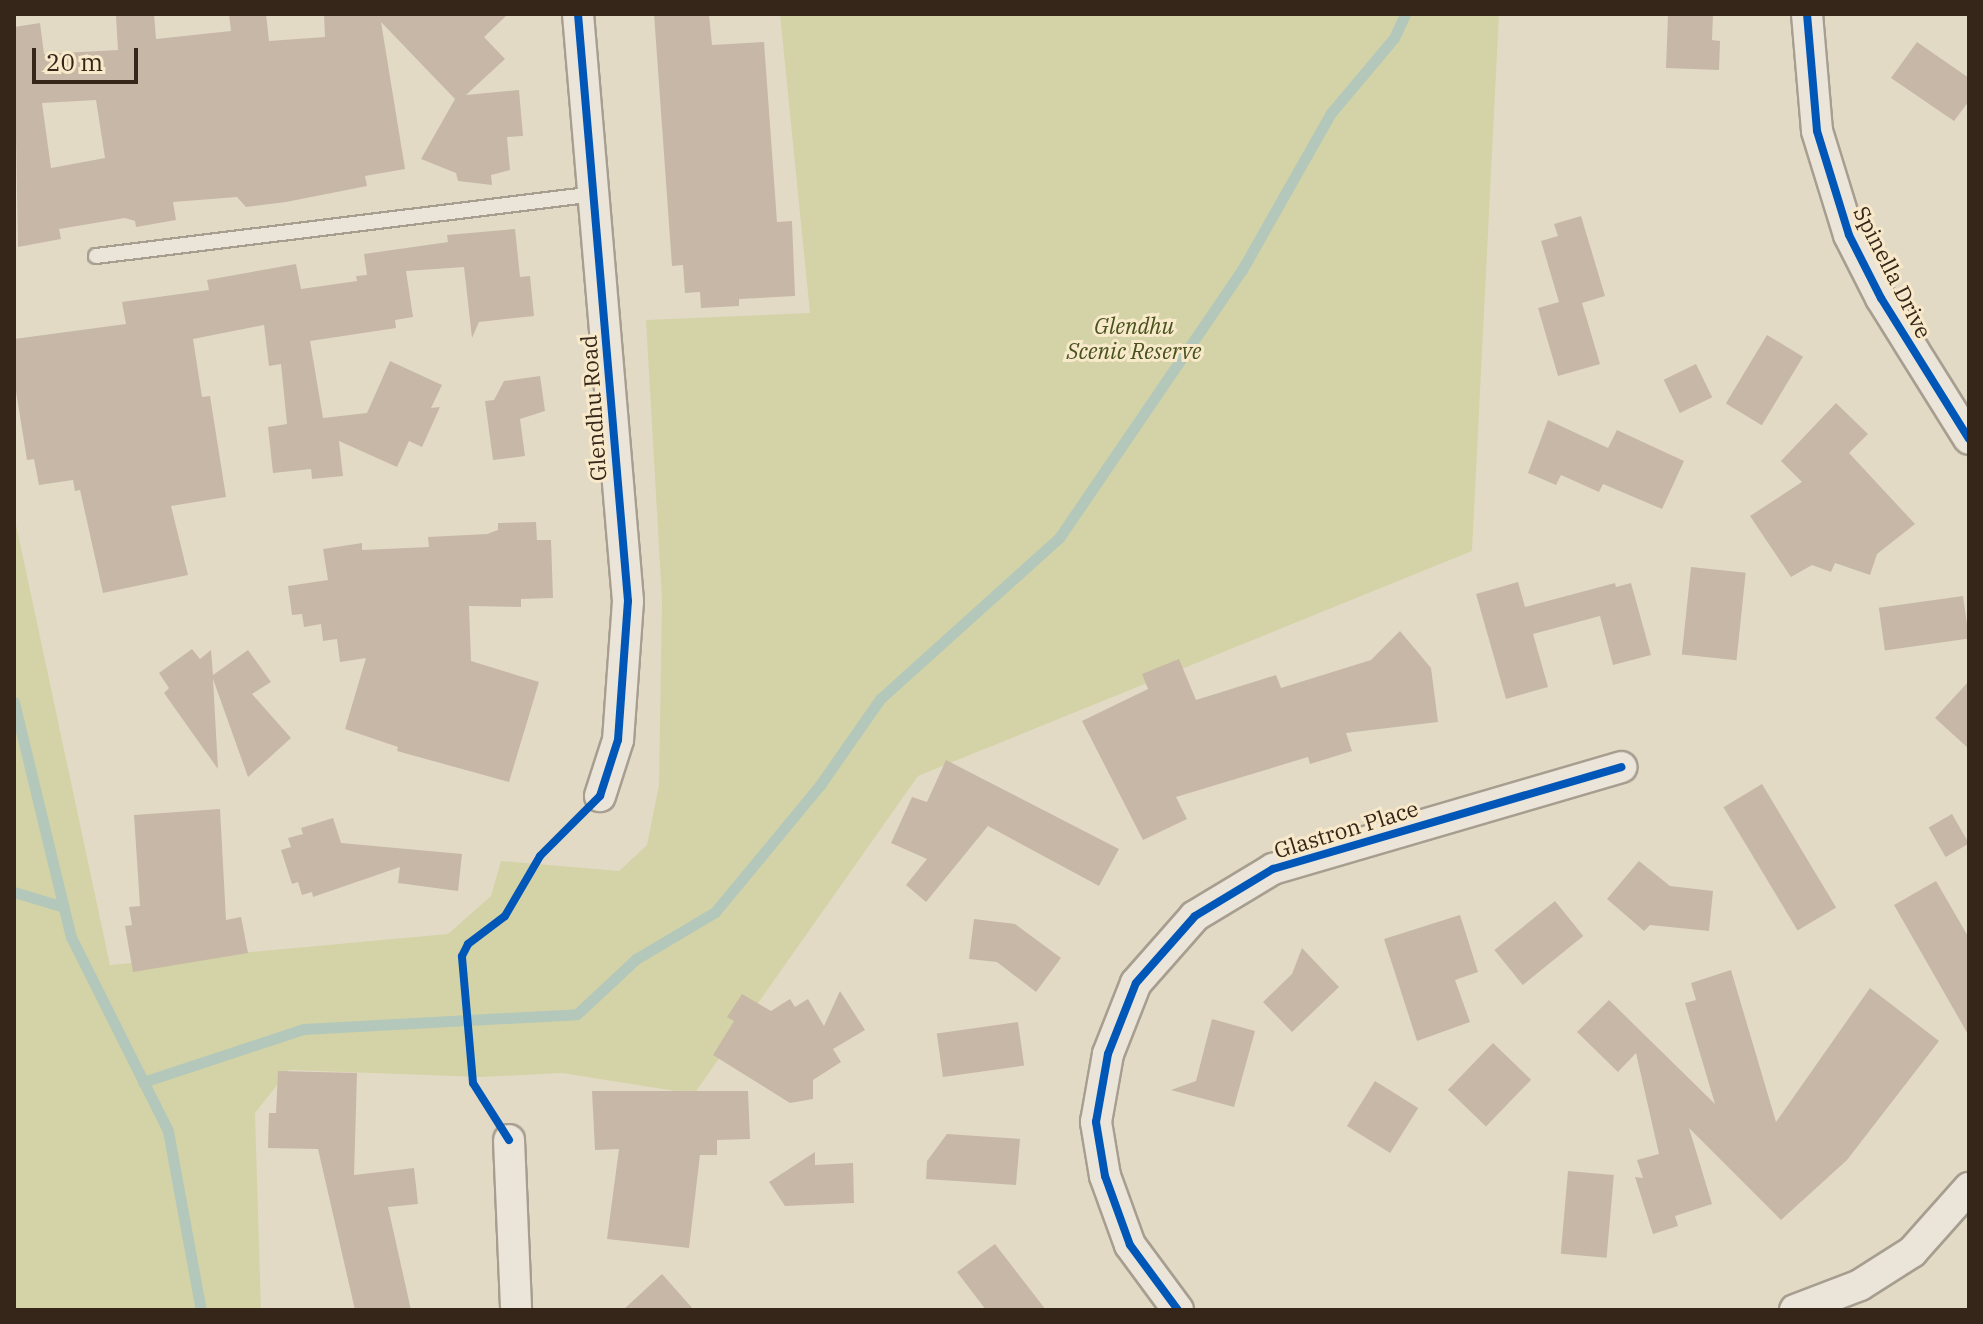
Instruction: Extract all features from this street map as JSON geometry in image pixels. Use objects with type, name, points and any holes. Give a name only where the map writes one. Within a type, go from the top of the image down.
[{"type":"street","name":"Glendhu Road","points":[[578,14],[628,601],[618,740],[600,796]]},
{"type":"street","name":"Spinella Drive","points":[[1807,14],[1817,131],[1849,235],[1881,298],[1969,439]]},
{"type":"street","name":"Glastron Place","points":[[1178,1310],[1130,1245],[1105,1176],[1096,1122],[1108,1054],[1136,983],[1195,916],[1273,869],[1621,767]]},
{"type":"street","points":[[509,1140],[516,1310]]},
{"type":"street","points":[[1795,1310],[1860,1285],[1912,1252],[1969,1188]]},
{"type":"lane","points":[[96,256],[595,194]]},
{"type":"green space","name":"Glendhu Scenic Reserve","points":[[780,14],[1499,14],[1472,551],[918,776],[694,1094],[562,1073],[481,1077],[289,1070],[255,1113],[261,1310],[14,1310],[14,515],[110,965],[448,934],[491,896],[501,861],[619,871],[647,845],[659,785],[662,600],[646,320],[810,313]]},
{"type":"building","points":[[154,14],[156,39],[231,31],[229,14],[266,14],[269,41],[325,37],[324,14],[508,14],[484,37],[505,59],[466,95],[519,90],[523,136],[507,137],[510,170],[491,175],[492,185],[458,181],[456,173],[421,159],[455,99],[381,22],[405,169],[365,176],[367,186],[286,202],[246,207],[237,197],[173,202],[176,220],[136,227],[135,221],[125,218],[59,229],[61,239],[18,247],[14,27],[40,23],[44,54],[118,50],[116,16]],"holes":[[[96,100],[105,158],[51,168],[42,103]]]},
{"type":"building","points":[[654,14],[709,14],[712,45],[764,42],[777,222],[792,221],[795,296],[739,299],[739,306],[701,308],[700,292],[685,293],[683,265],[672,266]]},
{"type":"building","points":[[1668,14],[1713,14],[1712,40],[1720,41],[1719,70],[1666,68]]},
{"type":"building","points":[[1917,42],[1969,78],[1969,101],[1954,121],[1891,78]]},
{"type":"building","points":[[1581,216],[1605,296],[1582,303],[1600,364],[1558,376],[1538,308],[1559,302],[1541,241],[1558,236],[1554,224]]},
{"type":"building","points":[[515,229],[520,277],[530,276],[534,316],[479,322],[472,338],[464,267],[406,271],[413,317],[395,320],[396,328],[310,341],[323,418],[367,413],[390,361],[442,385],[431,408],[440,407],[422,447],[409,441],[397,467],[339,441],[343,476],[312,479],[311,469],[273,473],[268,427],[287,424],[281,364],[269,366],[264,325],[193,339],[202,397],[210,396],[226,497],[171,506],[188,575],[103,593],[80,490],[75,491],[73,480],[39,485],[34,459],[27,460],[14,379],[14,339],[126,324],[122,302],[209,290],[207,280],[296,264],[301,289],[357,281],[356,276],[367,275],[364,254],[448,242],[447,235]]},
{"type":"building","points":[[1767,335],[1803,357],[1762,425],[1726,404]]},
{"type":"building","points":[[1696,364],[1712,397],[1680,413],[1664,380]]},
{"type":"building","points":[[540,376],[545,411],[520,419],[525,456],[493,460],[485,401],[494,400],[504,381]]},
{"type":"building","points":[[1836,403],[1868,434],[1849,453],[1915,524],[1877,554],[1870,575],[1835,563],[1831,572],[1812,565],[1791,577],[1750,516],[1802,482],[1781,461]]},
{"type":"building","points":[[1548,420],[1608,448],[1617,430],[1684,461],[1662,509],[1603,484],[1599,492],[1561,475],[1556,485],[1528,473]]},
{"type":"building","points":[[536,522],[537,540],[551,540],[553,598],[521,599],[521,607],[469,606],[471,661],[539,682],[509,782],[397,751],[398,747],[345,729],[366,658],[340,662],[337,639],[323,641],[321,624],[304,627],[302,614],[292,615],[288,586],[328,580],[323,549],[362,543],[362,550],[429,547],[428,537],[487,534],[498,530],[498,523]]},
{"type":"building","points":[[1691,567],[1746,573],[1737,660],[1682,655]]},
{"type":"building","points":[[1518,582],[1525,607],[1615,583],[1616,587],[1631,583],[1651,655],[1613,665],[1600,616],[1533,634],[1548,687],[1506,699],[1476,594]]},
{"type":"building","points":[[1963,596],[1969,639],[1885,650],[1879,608]]},
{"type":"building","points":[[1400,631],[1431,668],[1438,722],[1346,733],[1352,751],[1310,764],[1308,757],[1176,797],[1187,819],[1143,840],[1082,721],[1148,689],[1142,674],[1179,659],[1196,700],[1276,675],[1281,688],[1371,660]]},
{"type":"building","points":[[192,649],[200,659],[211,650],[213,675],[248,650],[271,682],[252,694],[291,738],[248,777],[213,679],[218,769],[164,693],[169,688],[159,673]]},
{"type":"building","points":[[1969,681],[1969,749],[1935,718]]},
{"type":"building","points":[[946,760],[1119,849],[1099,886],[988,826],[926,902],[906,885],[927,859],[891,843],[912,797],[927,802]]},
{"type":"building","points":[[1762,784],[1836,907],[1798,931],[1723,807]]},
{"type":"building","points":[[220,809],[226,920],[241,917],[248,953],[133,972],[125,926],[132,925],[129,907],[140,906],[134,815]]},
{"type":"building","points":[[1952,814],[1969,843],[1946,857],[1929,828]]},
{"type":"building","points":[[333,818],[341,843],[462,854],[458,891],[398,883],[400,867],[313,897],[312,892],[302,895],[298,882],[292,884],[281,850],[291,847],[288,838],[303,834],[301,828]]},
{"type":"building","points":[[1639,861],[1670,886],[1713,891],[1709,931],[1650,925],[1644,931],[1607,899]]},
{"type":"building","points":[[1936,881],[1969,938],[1969,1036],[1894,905]]},
{"type":"building","points":[[1555,901],[1583,936],[1523,985],[1494,950]]},
{"type":"building","points":[[1460,915],[1478,972],[1455,980],[1470,1022],[1417,1041],[1384,939]]},
{"type":"building","points":[[974,919],[1015,924],[1061,958],[1036,992],[997,962],[969,959]]},
{"type":"building","points":[[1302,948],[1339,987],[1292,1032],[1263,1002],[1292,974]]},
{"type":"building","points":[[1731,970],[1776,1122],[1870,988],[1939,1041],[1847,1160],[1781,1220],[1689,1128],[1712,1204],[1675,1216],[1678,1226],[1653,1234],[1635,1177],[1643,1178],[1637,1160],[1659,1154],[1636,1053],[1618,1072],[1577,1032],[1609,1000],[1715,1104],[1685,1003],[1696,1000],[1691,983]]},
{"type":"building","points":[[840,991],[865,1030],[833,1049],[841,1062],[813,1080],[813,1099],[790,1103],[713,1055],[734,1021],[727,1017],[742,994],[771,1011],[790,999],[795,1007],[808,999],[824,1026]]},
{"type":"building","points":[[1212,1019],[1255,1031],[1234,1107],[1171,1090],[1196,1081]]},
{"type":"building","points":[[1018,1022],[1024,1066],[943,1077],[937,1033]]},
{"type":"building","points":[[1493,1043],[1531,1080],[1486,1127],[1448,1090]]},
{"type":"building","points":[[278,1071],[357,1073],[354,1175],[414,1168],[418,1204],[388,1207],[411,1310],[355,1310],[318,1149],[268,1148],[269,1113],[276,1113]]},
{"type":"building","points":[[1375,1081],[1418,1108],[1390,1153],[1347,1126]]},
{"type":"building","points":[[592,1091],[748,1091],[750,1139],[717,1140],[717,1155],[700,1155],[689,1248],[607,1239],[619,1149],[595,1150]]},
{"type":"building","points":[[947,1134],[1020,1139],[1016,1185],[926,1179],[927,1161]]},
{"type":"building","points":[[815,1152],[815,1165],[853,1163],[854,1203],[785,1206],[769,1182]]},
{"type":"building","points":[[1568,1171],[1614,1175],[1607,1258],[1561,1254]]},
{"type":"building","points":[[995,1244],[1046,1310],[986,1310],[957,1272]]},
{"type":"building","points":[[662,1274],[694,1310],[623,1310]]},
{"type":"waterway","points":[[143,1082],[303,1029],[577,1014],[636,959],[715,912],[820,785],[880,699],[1059,538],[1242,270],[1331,113],[1394,38],[1405,14]]},
{"type":"waterway","points":[[14,702],[71,937],[168,1131],[201,1310]]},
{"type":"waterway","points":[[14,892],[64,907]]},
{"type":"cycle path","points":[[509,1140],[473,1083],[462,956],[468,944],[505,916],[540,856],[600,796],[618,740],[628,601],[578,14]]},
{"type":"cycle path","points":[[1807,14],[1817,131],[1849,235],[1881,298],[1969,439]]},
{"type":"cycle path","points":[[1178,1310],[1130,1245],[1105,1176],[1096,1122],[1108,1054],[1136,983],[1195,916],[1273,869],[1621,767]]}]
